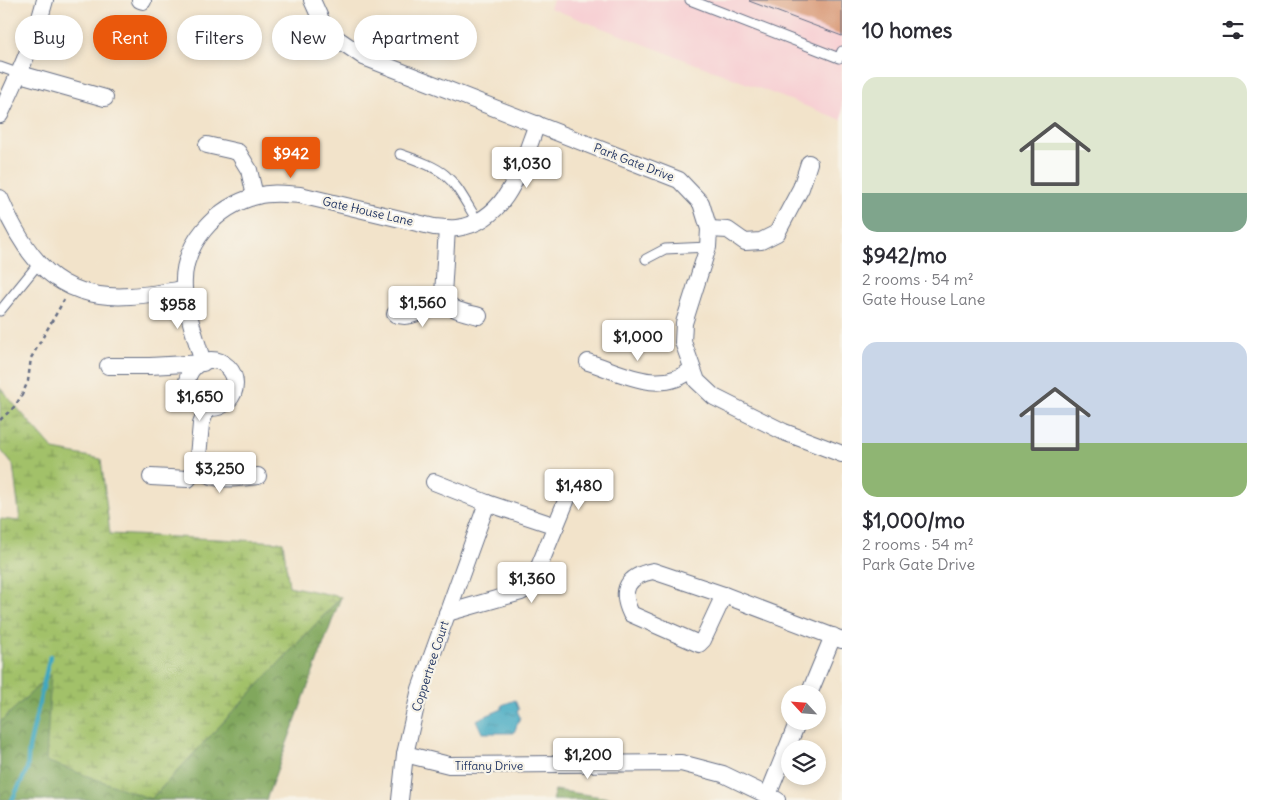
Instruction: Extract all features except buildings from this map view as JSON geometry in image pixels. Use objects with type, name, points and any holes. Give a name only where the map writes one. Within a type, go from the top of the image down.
[{"type":"street","points":[[0,115],[20,74],[36,34],[45,0]]},
{"type":"street","name":"Park Gate Drive","points":[[312,0],[326,32],[364,57],[679,180],[701,202],[709,229],[708,247],[684,323],[683,342],[697,381],[714,397],[784,432],[842,454]]},
{"type":"street","points":[[20,74],[105,98]]},
{"type":"street","points":[[478,222],[496,210],[509,190],[536,124]]},
{"type":"street","points":[[207,145],[238,152],[248,170],[255,196]]},
{"type":"street","points":[[709,229],[728,230],[744,242],[761,241],[778,233],[801,188],[809,163]]},
{"type":"street","name":"Gate House Lane","points":[[184,289],[188,260],[196,242],[208,225],[222,212],[255,196],[278,193],[300,195],[434,227],[456,228],[478,222]]},
{"type":"street","points":[[0,198],[26,248],[48,274],[70,288],[92,294],[129,297],[184,289],[203,363]]},
{"type":"street","points":[[447,228],[443,295],[451,308],[479,316]]},
{"type":"street","points":[[395,314],[402,317],[419,313],[443,295]]},
{"type":"street","points":[[108,366],[150,366],[218,362],[225,365],[234,378],[235,386],[233,394],[222,405],[207,408],[194,401],[187,387],[190,372],[203,363]]},
{"type":"street","points":[[588,362],[646,382],[664,382],[682,377],[692,369]]},
{"type":"street","points":[[151,476],[188,479],[197,467],[201,424],[207,408]]},
{"type":"street","points":[[197,467],[208,476],[219,478],[258,476]]},
{"type":"street","points":[[434,482],[487,503],[556,526]]},
{"type":"street","points":[[447,613],[521,592],[531,586],[573,484]]},
{"type":"street","name":"Coppertree Court","points":[[400,800],[405,754],[420,689],[487,503]]},
{"type":"street","points":[[724,595],[704,640],[699,644],[631,614],[626,594],[630,582],[638,574],[653,571],[724,595],[837,638],[814,685]]},
{"type":"street","points":[[772,797],[795,730]]},
{"type":"street","name":"Tiffany Drive","points":[[405,754],[449,765],[681,763],[723,774],[772,797]]},
{"type":"lane","points":[[690,0],[839,58],[842,51]]},
{"type":"lane","points":[[0,67],[20,74]]},
{"type":"lane","points":[[400,154],[432,165],[444,172],[458,186],[478,222]]},
{"type":"lane","points":[[646,259],[665,249],[708,247]]},
{"type":"lane","points":[[0,311],[39,263]]},
{"type":"path","points":[[0,420],[22,395],[28,380],[31,358],[70,288]]},
{"type":"shaded area","points":[[553,0],[842,0],[842,120],[550,8]]},
{"type":"green space","points":[[0,388],[54,450],[101,459],[110,534],[283,542],[289,586],[341,597],[151,799],[46,761],[51,674],[0,722],[0,519],[20,521],[13,465],[0,449]]},
{"type":"green space","points":[[341,597],[266,800],[0,800],[0,722],[51,674],[151,799]]},
{"type":"green space","points":[[555,790],[623,800],[552,800]]},
{"type":"water","points":[[515,700],[520,717],[514,733],[482,733],[476,720],[502,709],[502,705]]},
{"type":"waterway","points":[[12,800],[27,770],[29,748],[50,656]]}]
